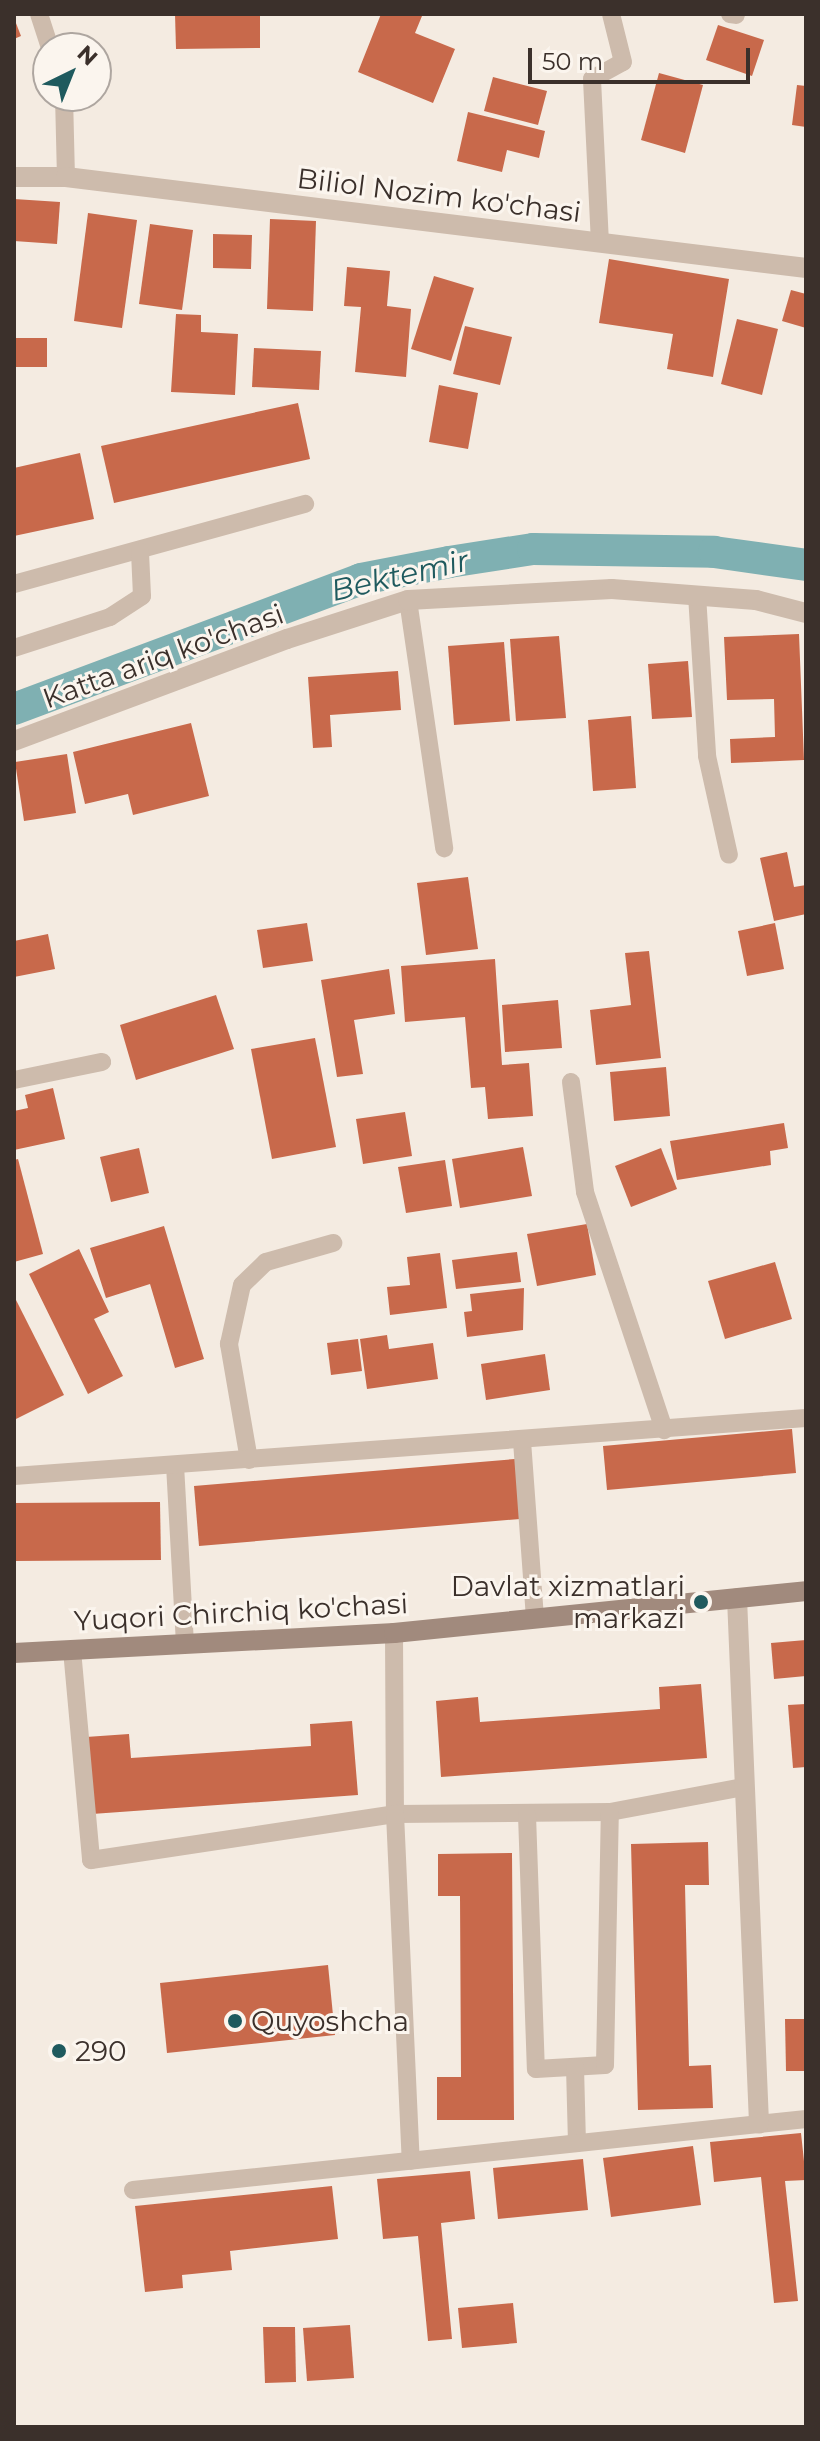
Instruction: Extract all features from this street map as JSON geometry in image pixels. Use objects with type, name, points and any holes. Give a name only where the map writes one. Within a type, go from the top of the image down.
[{"type":"street","name":"Biliol Nozim ko'chasi","points":[[14,177],[66,177],[806,268]]},
{"type":"street","name":"Katta ariq ko'chasi","points":[[14,741],[287,639],[408,600],[584,589],[756,600],[806,613]]},
{"type":"street","name":"Yuqori Chirchiq ko'chasi","points":[[14,1653],[394,1633],[806,1591]]},
{"type":"street","points":[[737,1598],[759,2124]]},
{"type":"lane","points":[[600,243],[592,79],[623,62],[611,14]]},
{"type":"lane","points":[[64,112],[66,177]]},
{"type":"lane","points":[[14,584],[140,552],[305,504]]},
{"type":"lane","points":[[14,648],[110,617],[142,596],[140,552]]},
{"type":"lane","points":[[697,595],[707,756],[729,855]]},
{"type":"lane","points":[[408,600],[444,848]]},
{"type":"lane","points":[[14,1080],[102,1062]]},
{"type":"lane","points":[[571,1082],[585,1192],[664,1430]]},
{"type":"lane","points":[[249,1460],[229,1344],[242,1285],[266,1262],[333,1243]]},
{"type":"lane","points":[[14,1476],[806,1418]]},
{"type":"lane","points":[[522,1441],[535,1618]]},
{"type":"lane","points":[[175,1465],[185,1644]]},
{"type":"lane","points":[[394,1633],[395,1814],[411,2161]]},
{"type":"lane","points":[[72,1650],[91,1860],[395,1814],[610,1812],[743,1787]]},
{"type":"lane","points":[[527,1815],[536,2069],[605,2065],[610,1812]]},
{"type":"lane","points":[[575,2067],[577,2143]]},
{"type":"lane","points":[[133,2190],[806,2119]]},
{"type":"building","points":[[175,14],[260,14],[260,48],[176,49]]},
{"type":"building","points":[[381,14],[422,16],[415,33],[455,49],[433,103],[358,72]]},
{"type":"building","points":[[14,18],[21,36],[14,39]]},
{"type":"building","points":[[718,25],[764,40],[752,76],[706,60]]},
{"type":"building","points":[[659,73],[703,85],[685,153],[641,140]]},
{"type":"building","points":[[493,77],[547,91],[538,125],[484,111]]},
{"type":"building","points":[[797,85],[806,86],[806,127],[792,125]]},
{"type":"building","points":[[468,112],[545,131],[539,158],[507,150],[502,172],[457,161]]},
{"type":"building","points":[[14,199],[60,202],[57,244],[14,241]]},
{"type":"building","points":[[88,213],[137,220],[122,328],[74,321]]},
{"type":"building","points":[[270,219],[316,221],[313,311],[267,309]]},
{"type":"building","points":[[150,224],[193,230],[182,310],[139,304]]},
{"type":"building","points":[[213,234],[252,235],[251,269],[213,268]]},
{"type":"building","points":[[609,259],[729,279],[713,377],[667,369],[673,334],[599,323]]},
{"type":"building","points":[[347,267],[390,271],[387,306],[411,309],[406,377],[355,372],[361,307],[344,306]]},
{"type":"building","points":[[434,276],[474,288],[451,361],[411,349]]},
{"type":"building","points":[[791,290],[806,294],[806,328],[782,321]]},
{"type":"building","points":[[176,314],[201,315],[201,332],[238,334],[235,395],[171,392]]},
{"type":"building","points":[[737,319],[778,329],[762,395],[721,384]]},
{"type":"building","points":[[465,326],[512,337],[500,385],[453,374]]},
{"type":"building","points":[[14,338],[47,338],[47,367],[14,367]]},
{"type":"building","points":[[254,348],[321,351],[319,390],[252,387]]},
{"type":"building","points":[[439,385],[478,393],[468,449],[429,442]]},
{"type":"building","points":[[298,403],[310,459],[114,503],[101,446]]},
{"type":"building","points":[[80,453],[94,519],[14,536],[14,468]]},
{"type":"building","points":[[799,634],[804,760],[731,763],[730,739],[775,737],[774,699],[727,700],[724,637]]},
{"type":"building","points":[[559,636],[566,718],[516,721],[510,639]]},
{"type":"building","points":[[504,642],[510,721],[454,725],[448,646]]},
{"type":"building","points":[[688,661],[692,717],[652,719],[648,664]]},
{"type":"building","points":[[398,671],[401,710],[330,715],[332,747],[313,748],[308,677]]},
{"type":"building","points":[[631,716],[636,788],[593,791],[588,720]]},
{"type":"building","points":[[191,723],[209,796],[133,815],[128,794],[85,804],[73,752]]},
{"type":"building","points":[[67,754],[76,813],[24,821],[15,762]]},
{"type":"building","points":[[787,852],[794,887],[806,885],[806,914],[774,921],[760,858]]},
{"type":"building","points":[[468,877],[478,949],[426,955],[417,883]]},
{"type":"building","points":[[307,923],[313,961],[263,968],[257,930]]},
{"type":"building","points":[[775,923],[784,969],[747,976],[738,931]]},
{"type":"building","points":[[48,934],[55,969],[14,977],[14,941]]},
{"type":"building","points":[[649,951],[661,1058],[596,1065],[590,1010],[631,1005],[625,953]]},
{"type":"building","points":[[495,959],[502,1065],[529,1063],[533,1116],[488,1119],[485,1087],[471,1088],[465,1017],[405,1022],[401,966]]},
{"type":"building","points":[[389,969],[395,1014],[354,1020],[363,1074],[337,1077],[321,980]]},
{"type":"building","points":[[216,995],[234,1049],[136,1080],[120,1025]]},
{"type":"building","points":[[558,1000],[562,1048],[505,1052],[502,1005]]},
{"type":"building","points":[[315,1038],[336,1147],[272,1159],[251,1049]]},
{"type":"building","points":[[666,1067],[670,1116],[614,1121],[610,1072]]},
{"type":"building","points":[[53,1088],[65,1139],[14,1150],[14,1111],[28,1108],[25,1095]]},
{"type":"building","points":[[405,1112],[412,1156],[363,1164],[356,1119]]},
{"type":"building","points":[[784,1123],[788,1148],[770,1151],[771,1165],[677,1180],[670,1141]]},
{"type":"building","points":[[523,1147],[532,1196],[460,1208],[452,1159]]},
{"type":"building","points":[[139,1148],[149,1193],[111,1202],[100,1157]]},
{"type":"building","points":[[661,1148],[677,1189],[631,1207],[615,1166]]},
{"type":"building","points":[[18,1159],[43,1254],[14,1262],[14,1160]]},
{"type":"building","points":[[445,1160],[452,1206],[406,1213],[398,1167]]},
{"type":"building","points":[[587,1224],[596,1275],[537,1286],[527,1234]]},
{"type":"building","points":[[164,1226],[204,1359],[175,1368],[150,1284],[106,1298],[90,1248]]},
{"type":"building","points":[[79,1249],[109,1312],[94,1319],[123,1376],[88,1394],[29,1274]]},
{"type":"building","points":[[517,1252],[521,1282],[456,1289],[452,1260]]},
{"type":"building","points":[[440,1253],[447,1308],[390,1315],[387,1287],[410,1285],[407,1257]]},
{"type":"building","points":[[775,1262],[792,1319],[725,1339],[708,1281]]},
{"type":"building","points":[[524,1288],[523,1330],[467,1337],[464,1312],[472,1311],[470,1294]]},
{"type":"building","points":[[14,1296],[64,1395],[14,1420]]},
{"type":"building","points":[[387,1335],[389,1349],[433,1343],[438,1379],[367,1389],[360,1339]]},
{"type":"building","points":[[358,1339],[362,1371],[331,1375],[327,1343]]},
{"type":"building","points":[[545,1354],[550,1390],[486,1400],[481,1364]]},
{"type":"building","points":[[792,1429],[796,1473],[607,1490],[603,1446]]},
{"type":"building","points":[[515,1459],[520,1519],[199,1546],[194,1486]]},
{"type":"building","points":[[160,1502],[161,1560],[14,1561],[14,1503]]},
{"type":"building","points":[[806,1640],[806,1676],[774,1679],[771,1643]]},
{"type":"building","points":[[701,1684],[707,1758],[441,1777],[436,1701],[478,1697],[480,1722],[660,1709],[659,1687]]},
{"type":"building","points":[[806,1704],[806,1767],[793,1768],[788,1705]]},
{"type":"building","points":[[352,1721],[358,1795],[92,1814],[86,1737],[129,1734],[131,1758],[311,1746],[310,1724]]},
{"type":"building","points":[[708,1842],[709,1885],[685,1885],[689,2066],[711,2065],[713,2108],[638,2110],[631,1844]]},
{"type":"building","points":[[512,1853],[514,2120],[437,2120],[437,2077],[461,2077],[460,1896],[438,1896],[438,1854]]},
{"type":"building","points":[[328,1965],[335,2035],[167,2053],[160,1983]]},
{"type":"building","points":[[785,2019],[806,2019],[806,2071],[786,2071]]},
{"type":"building","points":[[801,2133],[806,2180],[785,2181],[798,2301],[774,2303],[761,2177],[714,2182],[710,2142]]},
{"type":"building","points":[[693,2146],[701,2205],[611,2217],[603,2158]]},
{"type":"building","points":[[583,2159],[588,2210],[498,2219],[493,2168]]},
{"type":"building","points":[[470,2171],[475,2219],[441,2223],[452,2339],[428,2341],[418,2236],[383,2239],[377,2179]]},
{"type":"building","points":[[332,2186],[338,2239],[230,2251],[232,2270],[182,2275],[183,2288],[145,2292],[135,2206]]},
{"type":"building","points":[[513,2303],[517,2343],[462,2348],[458,2308]]},
{"type":"building","points":[[350,2325],[354,2378],[307,2381],[303,2328]]},
{"type":"building","points":[[263,2327],[295,2327],[296,2382],[265,2383]]},
{"type":"waterway","name":"Bektemir","points":[[14,709],[361,579],[449,562],[533,549],[714,552],[806,565]]},
{"type":"place","name":"Davlat xizmatlari markazi","points":[[701,1602]]},
{"type":"place","name":"Quyoshcha","points":[[235,2021]]},
{"type":"place","name":"290","points":[[59,2051]]}]
